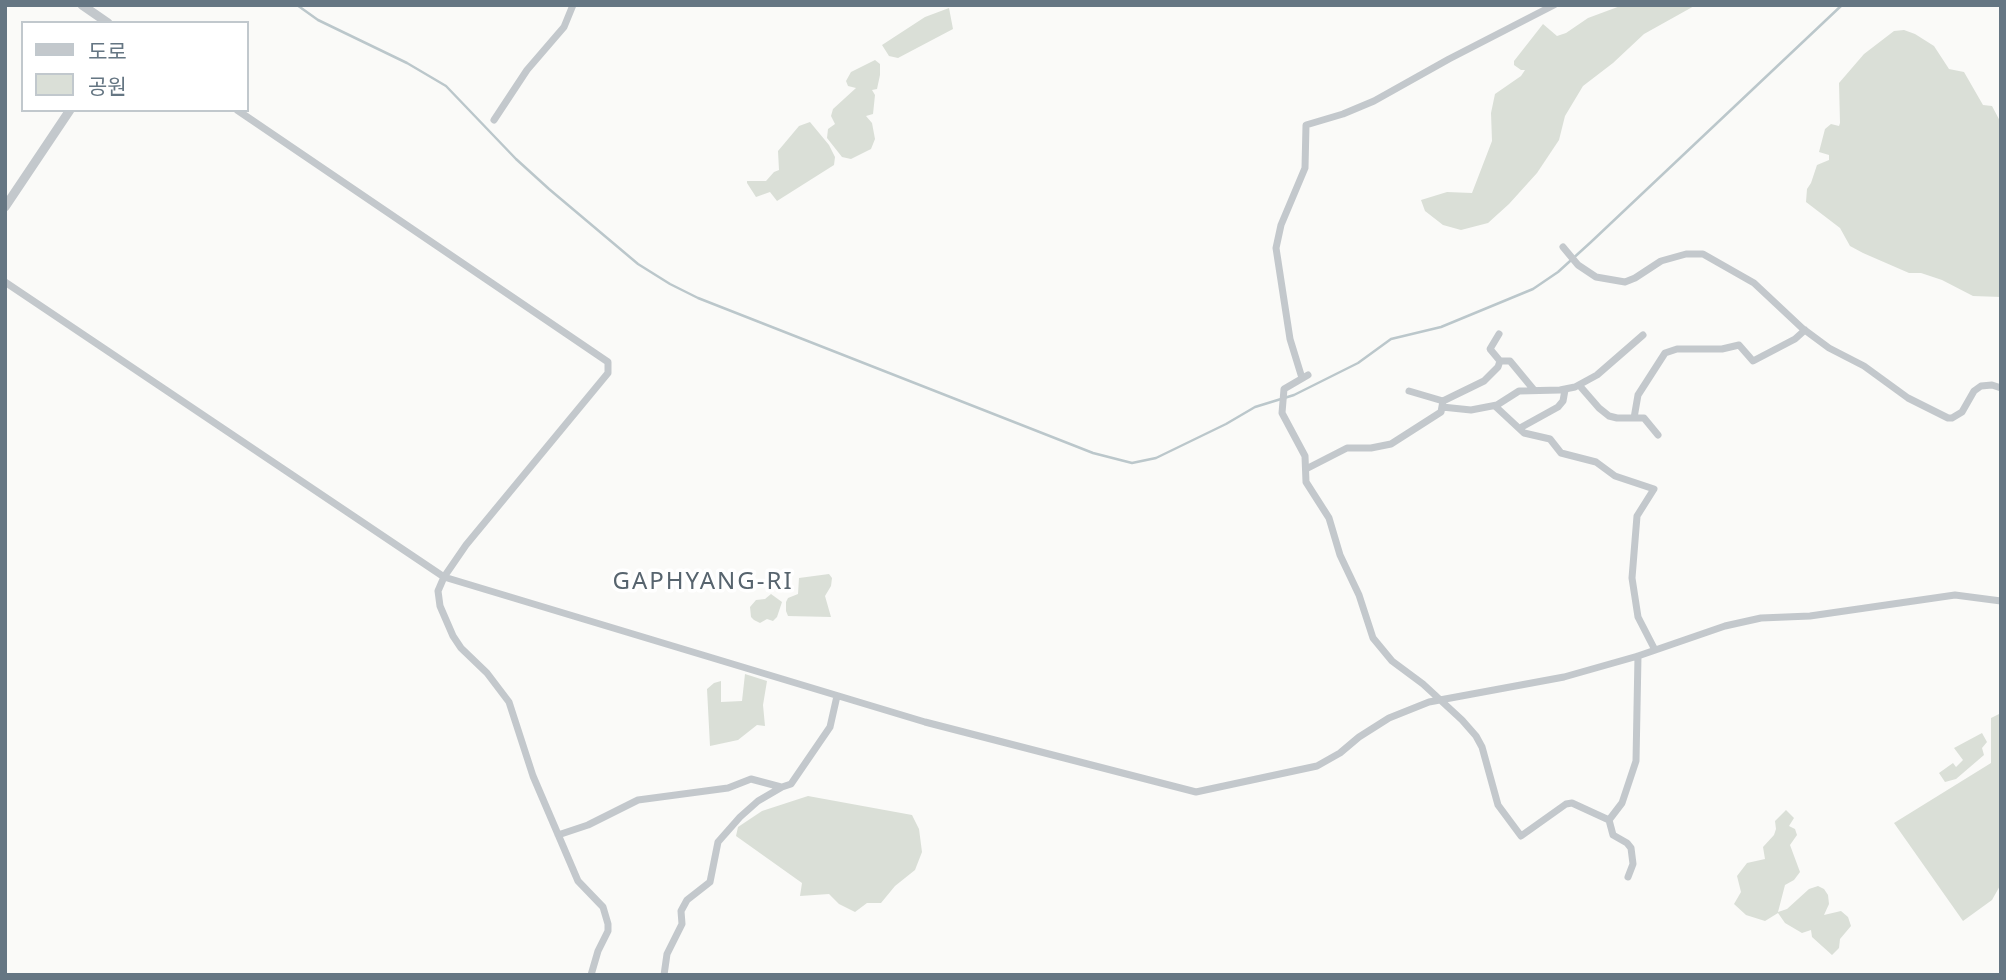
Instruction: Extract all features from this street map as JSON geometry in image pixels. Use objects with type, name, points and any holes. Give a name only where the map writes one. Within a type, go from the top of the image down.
[{"type":"street","points":[[82,5],[105,21]]},
{"type":"street","points":[[494,120],[527,70],[564,27],[573,5]]},
{"type":"street","points":[[1554,5],[1374,101],[1333,118],[1306,125],[1305,168],[1281,225],[1276,248],[1290,340],[1305,376],[1286,387],[1282,393],[1281,407],[1284,421],[1305,456],[1306,482],[1329,518],[1340,555],[1359,595],[1373,638],[1392,661],[1423,684],[1462,720],[1479,742],[1498,805],[1521,836],[1569,802],[1609,820]]},
{"type":"street","points":[[5,207],[69,112]]},
{"type":"street","points":[[240,112],[608,362],[608,373],[466,545],[444,577],[438,591],[446,621],[461,648],[487,673],[509,702],[533,776],[578,881],[603,907],[608,931],[597,951],[591,975]]},
{"type":"street","points":[[1565,249],[1578,265],[1596,276],[1625,282],[1658,262],[1686,254],[1703,254],[1762,289],[1805,330],[1829,348],[1864,366],[1908,398],[1948,418],[1962,412],[1973,391],[1981,386],[2001,388]]},
{"type":"street","points":[[5,282],[444,577],[934,724],[1196,792],[1317,766],[1389,718],[1437,699],[1545,681],[1638,656],[1725,626],[1761,618],[1810,616],[1955,595],[2001,600]]},
{"type":"street","points":[[1634,418],[1638,395],[1665,354],[1677,349],[1722,349],[1739,345],[1753,361],[1795,339],[1805,330]]},
{"type":"street","points":[[1499,334],[1490,349],[1500,361]]},
{"type":"street","points":[[1409,391],[1464,411],[1495,406],[1516,392],[1565,390],[1579,385],[1615,361],[1643,335]]},
{"type":"street","points":[[1306,469],[1347,447],[1371,448],[1391,444],[1441,412],[1443,404],[1484,381],[1498,368],[1500,361]]},
{"type":"street","points":[[1500,361],[1510,361],[1534,390]]},
{"type":"street","points":[[1579,385],[1609,416],[1644,418],[1658,435]]},
{"type":"street","points":[[1520,428],[1558,407],[1563,401],[1565,390]]},
{"type":"street","points":[[1495,406],[1529,436],[1550,439],[1561,453],[1596,462],[1615,476],[1654,489],[1637,516],[1632,578],[1638,617],[1655,650]]},
{"type":"street","points":[[1628,877],[1633,864],[1630,848],[1627,843],[1612,835],[1609,820],[1622,803],[1637,753],[1635,712],[1638,656]]},
{"type":"street","points":[[664,975],[667,954],[681,924],[681,911],[687,900],[710,882],[718,842],[740,817],[758,802],[791,784],[830,727],[837,696]]},
{"type":"street","points":[[558,835],[588,825],[638,800],[728,788],[751,779],[782,787]]},
{"type":"green space","points":[[1623,5],[1696,5],[1644,34],[1583,86],[1565,116],[1559,140],[1537,173],[1488,223],[1461,230],[1443,225],[1425,211],[1421,200],[1447,192],[1472,193],[1492,141],[1491,113],[1495,94],[1521,76],[1525,70],[1514,65],[1514,61],[1543,24],[1557,36],[1588,18]]},
{"type":"green space","points":[[949,8],[953,29],[898,58],[889,56],[882,45],[925,17]]},
{"type":"green space","points":[[1904,30],[1934,46],[1949,69],[1964,72],[1983,105],[1992,106],[2001,123],[2001,297],[1973,296],[1942,280],[1921,273],[1909,273],[1863,253],[1850,246],[1840,228],[1806,202],[1807,189],[1817,165],[1829,160],[1829,155],[1819,152],[1825,129],[1831,124],[1839,126],[1840,123],[1839,83],[1864,54],[1894,31]]},
{"type":"green space","points":[[875,60],[880,64],[880,75],[877,89],[872,90],[875,95],[873,114],[866,116],[872,123],[875,139],[871,149],[851,159],[842,157],[827,138],[828,129],[835,124],[831,116],[833,109],[856,88],[848,86],[846,81],[851,72]]},
{"type":"green space","points":[[810,122],[829,145],[835,157],[834,165],[777,201],[770,192],[756,197],[747,181],[766,181],[779,170],[778,151],[799,126]]},
{"type":"green space","points":[[829,574],[832,578],[831,586],[825,596],[831,617],[788,616],[786,602],[788,598],[798,594],[799,578]]},
{"type":"green space","points":[[771,594],[782,602],[777,617],[773,621],[767,619],[760,623],[754,620],[750,607],[756,600],[765,599]]},
{"type":"green space","points":[[745,674],[767,681],[763,705],[765,726],[757,725],[738,740],[710,746],[707,689],[721,681],[721,702],[742,701]]},
{"type":"green space","points":[[2001,713],[2001,884],[1992,900],[1963,921],[1894,823],[1991,763],[1991,718]]},
{"type":"green space","points":[[1982,733],[1987,742],[1982,748],[1984,755],[1956,779],[1945,782],[1939,773],[1953,763],[1956,767],[1963,760],[1954,748]]},
{"type":"green space","points":[[808,796],[912,815],[919,829],[922,852],[915,870],[895,886],[881,903],[867,903],[855,912],[839,904],[829,894],[800,896],[802,883],[736,836],[738,827],[762,811]]},
{"type":"green space","points":[[1786,810],[1794,818],[1789,826],[1795,829],[1797,835],[1790,845],[1800,872],[1794,880],[1785,885],[1778,912],[1787,909],[1809,889],[1818,886],[1824,889],[1829,904],[1824,915],[1841,911],[1848,917],[1851,926],[1832,955],[1812,937],[1811,930],[1802,933],[1785,923],[1778,913],[1765,921],[1746,915],[1734,904],[1741,892],[1737,876],[1747,863],[1765,859],[1763,847],[1774,835],[1775,821]]},
{"type":"waterway","points":[[297,5],[318,20],[407,63],[446,86],[516,159],[549,189],[638,264],[670,284],[698,298],[1093,453],[1132,463],[1156,458],[1255,407],[1294,395],[1358,363],[1391,339],[1441,327],[1533,289],[1558,272],[1591,242],[1842,5]]},
{"type":"district","name":"GAPHYANG-RI","points":[[703,582]]}]
